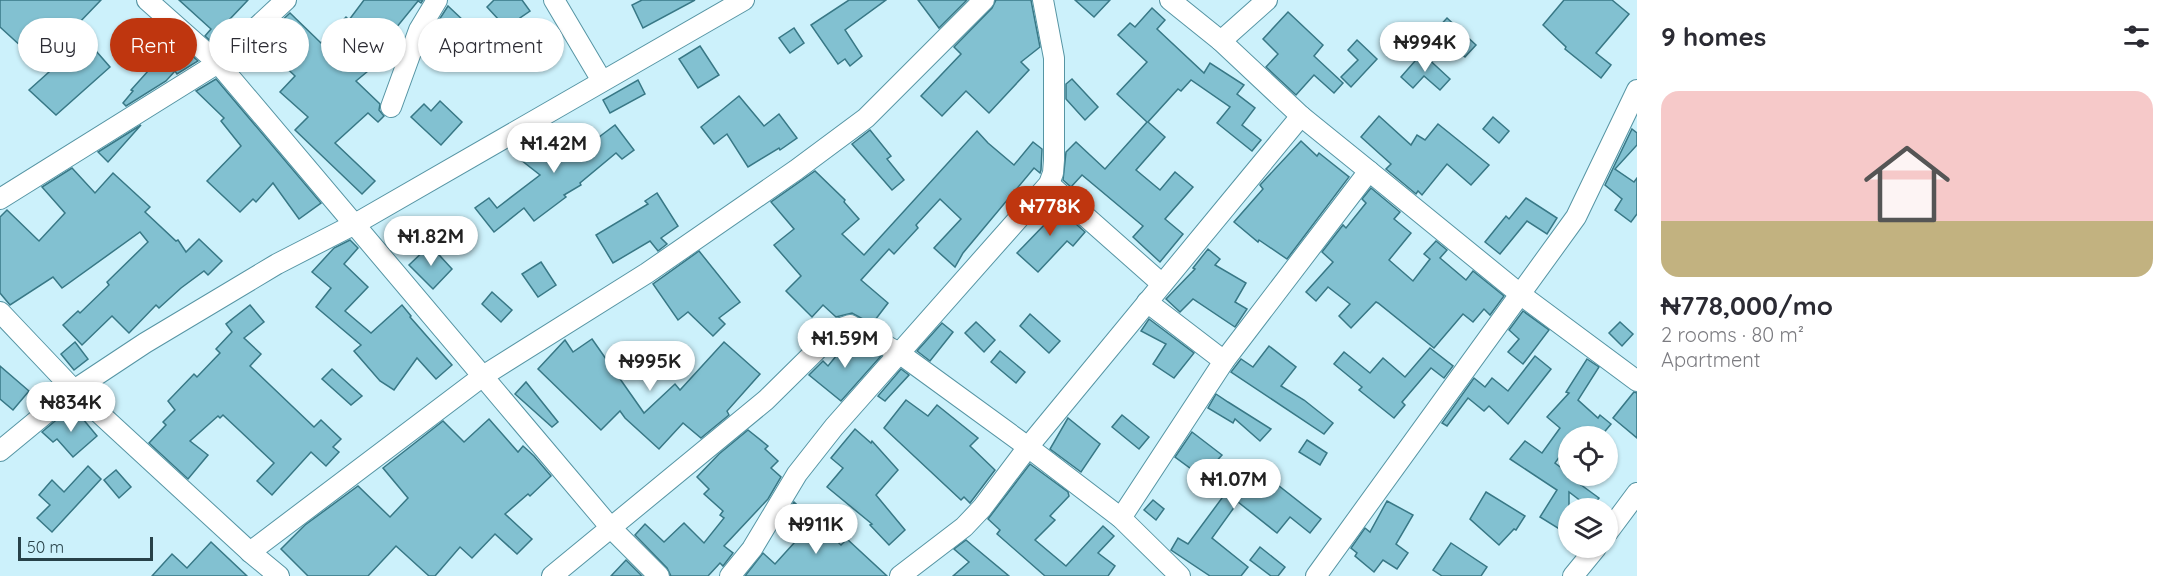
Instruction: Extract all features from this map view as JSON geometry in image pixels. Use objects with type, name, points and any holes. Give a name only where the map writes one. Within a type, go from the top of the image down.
[{"type":"street","points":[[147,0],[209,55]]},
{"type":"street","points":[[267,18],[286,0]]},
{"type":"street","points":[[391,106],[419,30],[437,0]]},
{"type":"street","points":[[554,0],[602,81]]},
{"type":"street","points":[[0,451],[74,390],[145,343],[267,270],[355,224],[744,0]]},
{"type":"street","points":[[250,552],[483,376],[647,273],[805,164],[866,118],[984,0]]},
{"type":"street","points":[[730,576],[752,549],[797,474],[899,353],[1049,184],[1054,160],[1054,58],[1043,0]]},
{"type":"street","points":[[1170,0],[1221,41],[1301,116],[1520,294],[1637,381]]},
{"type":"street","points":[[1221,41],[1267,0]]},
{"type":"street","points":[[0,199],[209,69]]},
{"type":"street","points":[[226,72],[611,528],[659,576]]},
{"type":"street","points":[[1316,576],[1576,216],[1637,90]]},
{"type":"street","points":[[900,576],[964,526],[982,508],[1028,447],[1301,116]]},
{"type":"street","points":[[1121,518],[1224,361],[1370,171]]},
{"type":"street","points":[[1049,184],[1162,284]]},
{"type":"street","points":[[1147,302],[1224,361]]},
{"type":"street","points":[[0,312],[74,390],[279,576]]},
{"type":"street","points":[[552,576],[766,400],[838,329],[850,325],[899,353],[1028,447],[1121,518],[1180,576]]},
{"type":"street","points":[[1618,519],[1637,493]]},
{"type":"street","points":[[1573,576],[1588,558]]},
{"type":"building","points":[[0,0],[101,0],[84,18],[18,18],[18,43],[0,27]]},
{"type":"building","points":[[179,0],[248,0],[231,18],[209,18],[209,27]]},
{"type":"building","points":[[364,0],[423,0],[421,3],[418,1],[404,18],[350,18]]},
{"type":"building","points":[[494,0],[522,0],[530,11],[520,18],[497,18],[487,7]]},
{"type":"building","points":[[642,0],[695,0],[643,28],[632,5]]},
{"type":"building","points":[[849,0],[886,0],[845,30],[862,56],[850,66],[845,59],[838,64],[811,25]]},
{"type":"building","points":[[918,0],[967,0],[939,28]]},
{"type":"building","points":[[996,0],[1031,0],[1040,47],[1021,62],[1029,70],[989,113],[966,91],[942,116],[921,96],[961,54],[954,47],[992,8]]},
{"type":"building","points":[[1075,0],[1110,0],[1094,17]]},
{"type":"building","points":[[1564,0],[1612,0],[1629,14],[1596,53],[1611,65],[1601,78],[1565,49],[1566,47],[1543,25]]},
{"type":"building","points":[[448,6],[461,18],[440,18]]},
{"type":"building","points":[[1152,8],[1165,20],[1157,29],[1204,73],[1210,63],[1244,85],[1237,94],[1255,108],[1242,125],[1261,140],[1252,151],[1217,123],[1230,107],[1191,80],[1181,91],[1178,89],[1148,122],[1165,137],[1136,170],[1160,190],[1175,172],[1193,187],[1165,219],[1183,234],[1160,262],[1133,237],[1143,226],[1082,175],[1071,187],[1063,180],[1066,152],[1076,142],[1105,169],[1147,122],[1117,94],[1147,62],[1118,35],[1130,23],[1135,27]]},
{"type":"building","points":[[1288,12],[1323,45],[1314,56],[1343,83],[1334,93],[1314,75],[1296,95],[1266,67],[1278,54],[1263,39]]},
{"type":"building","points":[[290,13],[295,18],[285,18]]},
{"type":"building","points":[[1447,18],[1476,45],[1465,57],[1436,30]]},
{"type":"building","points":[[794,28],[804,43],[790,53],[779,38]]},
{"type":"building","points":[[309,31],[321,43],[321,72],[367,72],[356,81],[380,104],[379,110],[384,116],[378,122],[368,113],[335,143],[375,181],[362,194],[295,130],[308,117],[280,92],[295,76],[291,72],[309,72]]},
{"type":"building","points":[[1357,40],[1377,59],[1351,87],[1341,77],[1358,60],[1348,50]]},
{"type":"building","points":[[700,46],[719,75],[698,88],[679,59]]},
{"type":"building","points":[[98,53],[110,67],[56,115],[29,90],[49,72],[98,72]]},
{"type":"building","points":[[1422,53],[1450,79],[1440,90],[1424,76],[1413,88],[1401,77]]},
{"type":"building","points":[[147,72],[174,72],[166,81],[126,106],[123,103],[133,91],[131,90]]},
{"type":"building","points":[[216,79],[321,203],[299,219],[273,183],[256,202],[253,199],[240,212],[207,181],[241,146],[221,121],[224,118],[196,91]]},
{"type":"building","points":[[1072,79],[1098,107],[1085,120],[1066,99],[1066,84]]},
{"type":"building","points":[[638,80],[645,94],[610,113],[603,100]]},
{"type":"building","points":[[739,96],[764,126],[779,114],[797,138],[748,167],[727,134],[714,144],[701,127]]},
{"type":"building","points":[[440,101],[462,122],[441,145],[411,117],[424,104],[431,111]]},
{"type":"building","points":[[1379,116],[1411,145],[1417,135],[1425,140],[1438,124],[1489,165],[1471,185],[1447,164],[1422,195],[1418,191],[1416,194],[1386,169],[1391,164],[1361,137]]},
{"type":"building","points":[[1493,117],[1509,131],[1499,143],[1483,129]]},
{"type":"building","points":[[141,125],[108,162],[98,152]]},
{"type":"building","points":[[615,125],[634,150],[622,159],[616,153],[580,183],[581,185],[564,195],[566,197],[534,221],[524,208],[494,232],[475,208],[489,198],[497,208],[540,175],[512,153],[534,135],[543,130],[564,155],[590,134],[595,140]]},
{"type":"building","points":[[1632,129],[1637,133],[1637,145],[1615,169],[1634,182],[1637,178],[1637,214],[1631,222],[1615,210],[1622,199],[1605,185]]},
{"type":"building","points":[[870,130],[891,156],[887,159],[904,180],[892,190],[852,144]]},
{"type":"building","points":[[977,131],[1014,165],[1033,142],[1042,149],[1041,170],[1040,173],[1034,168],[963,253],[955,267],[934,248],[961,219],[940,199],[894,254],[889,249],[861,280],[888,303],[872,324],[852,313],[836,317],[823,305],[812,317],[786,291],[801,276],[774,245],[794,229],[771,202],[815,171],[845,200],[844,202],[859,219],[842,234],[864,255]]},
{"type":"building","points":[[1301,141],[1317,156],[1319,153],[1349,177],[1287,259],[1259,240],[1258,242],[1234,222],[1263,189],[1260,185]]},
{"type":"building","points":[[72,168],[95,193],[113,173],[150,207],[145,212],[176,241],[178,240],[186,252],[199,239],[222,261],[208,275],[204,271],[181,288],[159,308],[156,305],[129,333],[112,316],[82,345],[63,325],[78,311],[80,313],[109,285],[107,282],[148,242],[140,232],[62,288],[53,277],[10,305],[0,293],[0,217],[7,210],[39,241],[65,213],[42,187]]},
{"type":"building","points":[[1371,188],[1400,212],[1394,219],[1411,233],[1389,260],[1413,281],[1430,259],[1424,254],[1436,241],[1447,250],[1440,258],[1466,280],[1473,271],[1504,296],[1490,315],[1484,309],[1473,322],[1463,314],[1434,348],[1376,302],[1351,328],[1339,316],[1350,304],[1328,287],[1316,301],[1306,292],[1333,262],[1322,252],[1343,225],[1346,228],[1366,203],[1362,199]]},
{"type":"building","points":[[657,193],[678,226],[661,238],[667,244],[658,251],[650,241],[613,263],[596,235],[648,204],[645,201]]},
{"type":"building","points":[[1526,198],[1557,218],[1547,234],[1527,221],[1500,254],[1485,242],[1506,216],[1509,219]]},
{"type":"building","points":[[1050,201],[1085,232],[1073,246],[1067,241],[1038,272],[1017,253],[1047,222],[1038,215]]},
{"type":"building","points":[[350,240],[358,248],[344,264],[368,287],[345,311],[371,333],[402,305],[452,365],[436,379],[417,358],[394,390],[380,381],[354,351],[361,345],[316,307],[331,288],[312,272],[334,248]]},
{"type":"building","points":[[430,245],[452,269],[433,289],[409,265]]},
{"type":"building","points":[[1208,249],[1220,259],[1215,265],[1246,283],[1235,302],[1247,309],[1235,327],[1193,299],[1180,312],[1166,299],[1195,269],[1193,268]]},
{"type":"building","points":[[699,251],[740,302],[719,318],[725,324],[713,336],[688,312],[678,320],[653,284]]},
{"type":"building","points":[[541,262],[556,285],[538,297],[522,274]]},
{"type":"building","points":[[492,292],[512,310],[501,322],[482,304]]},
{"type":"building","points":[[250,305],[264,322],[244,338],[261,354],[250,366],[314,427],[321,420],[341,439],[333,447],[339,452],[326,466],[311,452],[272,495],[257,481],[274,463],[223,415],[220,418],[218,416],[190,441],[208,455],[188,479],[149,443],[166,425],[163,422],[175,410],[168,401],[194,374],[197,377],[220,353],[216,349],[232,332],[226,324]]},
{"type":"building","points":[[1523,311],[1549,330],[1523,364],[1508,352],[1519,339],[1509,330]]},
{"type":"building","points":[[1030,314],[1060,341],[1049,353],[1020,326]]},
{"type":"building","points":[[1149,319],[1194,353],[1174,378],[1153,364],[1166,344],[1141,331]]},
{"type":"building","points":[[976,322],[995,340],[984,352],[965,333]]},
{"type":"building","points":[[1620,322],[1633,334],[1622,346],[1609,333]]},
{"type":"building","points":[[942,323],[953,332],[930,361],[917,351]]},
{"type":"building","points":[[592,339],[644,413],[675,384],[680,390],[724,342],[760,374],[727,411],[729,415],[701,438],[683,423],[659,449],[620,411],[601,430],[538,369],[565,340],[573,352]]},
{"type":"building","points":[[850,339],[881,356],[841,401],[809,375],[823,361],[828,366]]},
{"type":"building","points":[[75,342],[88,359],[74,370],[61,354]]},
{"type":"building","points":[[1269,346],[1296,367],[1281,386],[1304,400],[1333,423],[1324,434],[1231,372],[1241,359],[1253,367]]},
{"type":"building","points":[[1430,348],[1453,366],[1444,378],[1431,368],[1402,402],[1405,405],[1394,418],[1359,390],[1362,387],[1334,364],[1344,352],[1370,373],[1383,358],[1405,377]]},
{"type":"building","points":[[1000,351],[1025,372],[1016,383],[991,362]]},
{"type":"building","points":[[1535,356],[1551,369],[1508,424],[1489,406],[1484,411],[1468,398],[1447,426],[1442,423],[1474,378],[1485,387],[1492,378],[1508,391]]},
{"type":"building","points":[[1587,359],[1599,367],[1578,400],[1598,418],[1600,415],[1611,424],[1609,426],[1558,426],[1547,417],[1569,393],[1566,392]]},
{"type":"building","points":[[0,366],[29,391],[13,410],[0,399]]},
{"type":"building","points":[[332,369],[362,396],[351,405],[322,379]]},
{"type":"building","points":[[901,369],[909,375],[885,401],[878,396]]},
{"type":"building","points":[[526,382],[558,422],[552,427],[515,394]]},
{"type":"building","points":[[1634,392],[1637,393],[1637,438],[1613,418]]},
{"type":"building","points":[[1216,394],[1271,429],[1260,441],[1235,419],[1233,423],[1208,408]]},
{"type":"building","points":[[906,400],[928,416],[937,405],[978,438],[970,446],[995,470],[970,503],[964,497],[961,500],[884,428]]},
{"type":"building","points":[[67,411],[73,417],[78,413],[97,436],[73,457],[57,439],[53,442],[42,432]]},
{"type":"building","points":[[1122,415],[1149,437],[1139,449],[1112,427]]},
{"type":"building","points":[[1068,418],[1100,444],[1081,472],[1050,449]]},
{"type":"building","points":[[489,419],[518,452],[523,446],[551,476],[530,496],[528,494],[505,514],[532,539],[517,554],[495,534],[472,558],[460,547],[435,576],[429,576],[396,546],[368,576],[308,576],[281,549],[305,525],[358,486],[390,517],[408,498],[383,468],[443,421],[464,442]]},
{"type":"building","points":[[855,429],[871,443],[872,441],[898,470],[876,495],[905,530],[889,545],[870,525],[872,524],[827,487],[843,468],[831,458]]},
{"type":"building","points":[[748,430],[768,446],[765,449],[778,461],[771,468],[781,477],[768,499],[724,546],[733,553],[723,566],[720,563],[708,576],[671,576],[667,568],[635,535],[645,524],[664,542],[684,523],[704,543],[724,518],[720,515],[723,511],[704,494],[709,489],[697,477],[719,454]]},
{"type":"building","points":[[1558,431],[1558,459],[1555,463],[1558,465],[1558,486],[1583,486],[1599,498],[1577,498],[1569,492],[1569,498],[1558,498],[1558,528],[1540,517],[1557,490],[1510,459],[1525,441],[1542,453]]},
{"type":"building","points":[[1192,432],[1222,455],[1212,466],[1247,489],[1260,471],[1321,519],[1310,533],[1290,517],[1277,533],[1238,502],[1212,538],[1248,567],[1241,576],[1210,576],[1171,550],[1178,538],[1188,544],[1225,494],[1175,457]]},
{"type":"building","points":[[1307,440],[1327,453],[1320,465],[1299,452]]},
{"type":"building","points":[[1030,464],[1068,492],[1069,496],[1050,516],[1055,520],[1035,540],[1066,566],[1103,526],[1114,536],[1098,553],[1115,566],[1108,576],[1045,576],[997,534],[1000,530],[988,519]]},
{"type":"building","points":[[88,466],[101,479],[52,532],[37,518],[50,505],[39,495],[52,480],[64,492]]},
{"type":"building","points":[[116,470],[131,487],[119,498],[104,480]]},
{"type":"building","points":[[1486,492],[1525,516],[1516,530],[1514,529],[1499,545],[1470,519]]},
{"type":"building","points":[[1153,500],[1164,509],[1156,520],[1144,510]]},
{"type":"building","points":[[1387,501],[1413,515],[1396,544],[1408,553],[1397,569],[1383,560],[1374,572],[1355,556],[1357,553],[1351,548],[1365,528],[1370,532]]},
{"type":"building","points":[[794,502],[841,545],[847,539],[887,576],[745,576],[763,553],[775,564],[804,532],[786,516]]},
{"type":"building","points":[[966,540],[1009,576],[953,576],[969,562],[954,549]]},
{"type":"building","points":[[211,542],[247,576],[152,576],[172,554],[187,568]]},
{"type":"building","points":[[1451,543],[1487,567],[1481,576],[1442,576],[1433,570]]},
{"type":"building","points":[[1260,547],[1285,567],[1278,576],[1271,576],[1250,560]]},
{"type":"building","points":[[626,560],[642,576],[611,576]]}]
